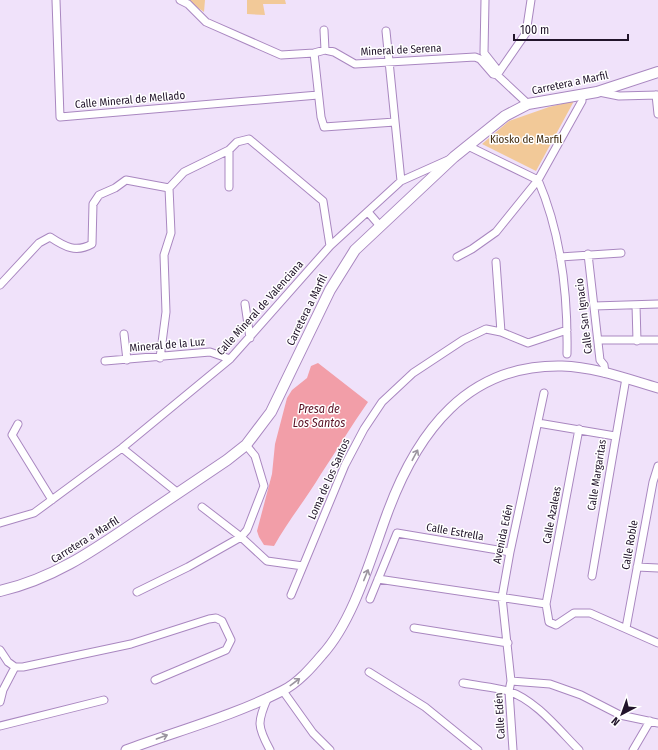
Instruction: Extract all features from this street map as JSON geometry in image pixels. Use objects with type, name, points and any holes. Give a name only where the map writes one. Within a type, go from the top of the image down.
[{"type":"main road","name":"Carretera a Marfil","points":[[0,590],[21,586],[42,578],[80,559],[246,445],[271,412],[341,269],[355,250],[454,157],[505,116],[528,104],[598,92],[658,72]]},
{"type":"street","name":"Calle Mineral de Mellado","points":[[56,0],[60,117],[318,95]]},
{"type":"street","points":[[180,0],[188,4],[206,22],[281,55],[314,53],[325,50],[324,30]]},
{"type":"street","points":[[485,0],[484,53],[498,74],[526,33],[531,0]]},
{"type":"street","points":[[386,31],[401,181]]},
{"type":"street","name":"Mineral de Serena","points":[[325,50],[334,52],[355,64],[475,57],[480,59],[493,74],[498,74],[528,104]]},
{"type":"street","points":[[314,53],[320,117],[324,127],[395,122]]},
{"type":"street","points":[[598,92],[619,96],[657,95],[658,114]]},
{"type":"street","points":[[457,257],[472,249],[496,232],[538,180],[582,101],[582,95]]},
{"type":"street","points":[[160,358],[166,312],[164,255],[171,233],[169,188],[184,172],[229,150],[236,142],[249,140],[253,141],[323,201],[330,246]]},
{"type":"street","points":[[468,146],[538,180],[553,220],[560,257],[567,330],[567,354]]},
{"type":"street","points":[[229,150],[229,187]]},
{"type":"street","name":"Calle Mineral de Valenciana","points":[[0,523],[34,513],[122,448],[230,359],[330,246],[401,181],[454,157]]},
{"type":"street","points":[[0,285],[39,243],[50,237],[64,246],[83,249],[92,244],[93,204],[99,195],[115,188],[126,180],[169,188]]},
{"type":"street","points":[[368,212],[380,226]]},
{"type":"street","points":[[560,257],[621,253]]},
{"type":"street","name":"Calle San Ignacio","points":[[588,254],[600,360],[604,365],[605,373]]},
{"type":"street","points":[[496,262],[501,332]]},
{"type":"street","points":[[245,304],[250,338]]},
{"type":"street","points":[[594,306],[658,304]]},
{"type":"street","points":[[636,305],[637,341]]},
{"type":"street","name":"Loma de los Santos","points":[[291,595],[345,465],[364,429],[382,402],[413,373],[463,340],[486,329],[501,332],[528,343],[567,330]]},
{"type":"street","points":[[124,334],[127,360]]},
{"type":"street","points":[[598,340],[658,340]]},
{"type":"street","name":"Mineral de la Luz","points":[[105,361],[160,358],[210,352],[230,359]]},
{"type":"street","points":[[126,750],[247,706],[283,691],[302,676],[324,653],[336,636],[365,577],[401,482],[418,449],[430,430],[444,413],[462,397],[484,384],[514,373],[533,368],[563,366],[605,373],[658,388]]},
{"type":"street","name":"Calle Margaritas","points":[[592,576],[626,378]]},
{"type":"street","name":"Avenida Edén","points":[[511,681],[502,597],[510,552],[544,393]]},
{"type":"street","points":[[538,423],[615,436]]},
{"type":"street","points":[[18,424],[12,436],[52,500]]},
{"type":"street","name":"Calle Azaleas","points":[[546,604],[579,429]]},
{"type":"street","points":[[137,592],[188,567],[241,536],[247,530],[264,486],[255,456],[246,445]]},
{"type":"street","points":[[122,448],[178,493]]},
{"type":"street","name":"Calle Roble","points":[[626,628],[653,482],[658,466]]},
{"type":"street","points":[[202,507],[241,536],[267,560],[303,566]]},
{"type":"street","name":"Calle Estrella","points":[[378,579],[397,533],[510,552]]},
{"type":"street","points":[[638,567],[658,568]]},
{"type":"street","points":[[370,599],[378,579],[546,604],[549,622],[556,625],[574,613],[590,614],[626,628],[657,643],[658,635]]},
{"type":"street","points":[[0,650],[8,662],[15,667],[23,668],[131,644],[209,619],[216,618],[222,621],[230,640],[226,650],[155,680]]},
{"type":"street","points":[[414,628],[508,644]]},
{"type":"street","points":[[0,702],[3,690],[15,667]]},
{"type":"street","points":[[369,672],[425,707],[478,750]]},
{"type":"street","points":[[511,681],[550,684],[581,694],[620,715],[658,723]]},
{"type":"street","name":"Calle Edén","points":[[511,681],[510,692],[513,750]]},
{"type":"street","points":[[463,683],[510,692],[529,702],[579,750]]},
{"type":"street","points":[[283,691],[313,733],[330,750]]},
{"type":"street","points":[[268,696],[259,717],[261,733],[270,750]]},
{"type":"street","points":[[0,726],[104,700]]},
{"type":"street","points":[[637,749],[650,722]]},
{"type":"green space","points":[[187,0],[205,0],[204,12]]},
{"type":"green space","points":[[247,0],[285,0],[286,4],[263,4],[265,15],[247,14]]},
{"type":"green space","name":"Kiosko de Marfil","points":[[574,101],[536,171],[482,144],[509,121],[549,107]]},
{"type":"water","name":"Presa de Los Santos","points":[[318,363],[368,402],[274,546],[264,545],[257,531],[272,474],[275,444],[287,398],[292,390],[307,378],[311,366]]}]
